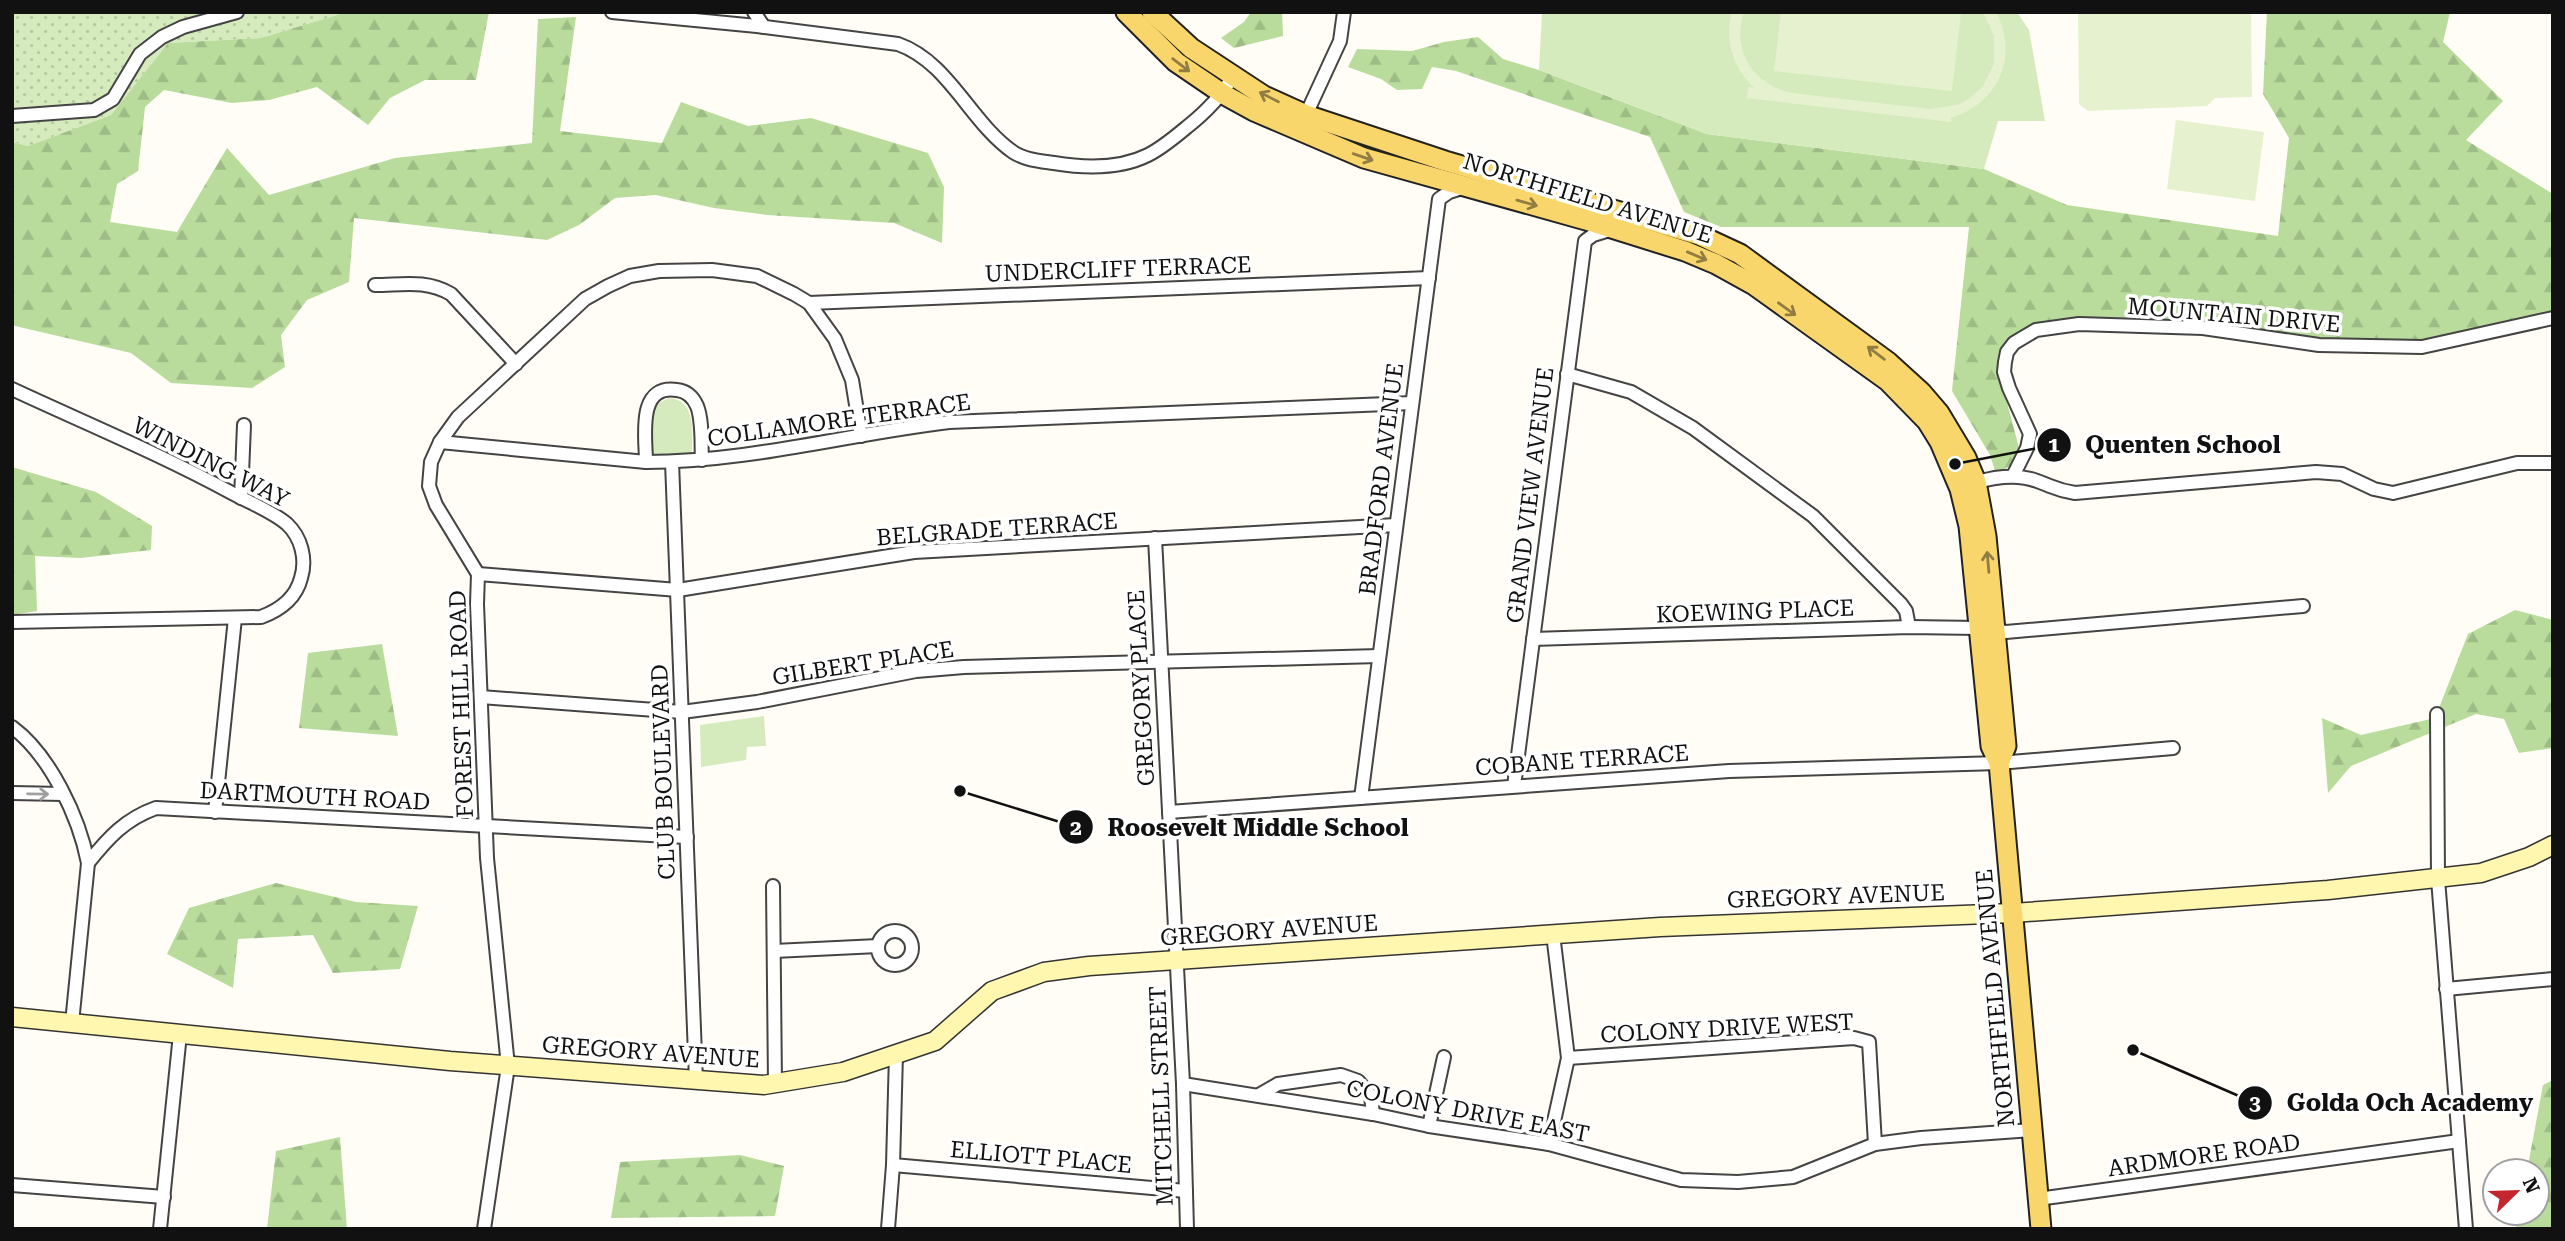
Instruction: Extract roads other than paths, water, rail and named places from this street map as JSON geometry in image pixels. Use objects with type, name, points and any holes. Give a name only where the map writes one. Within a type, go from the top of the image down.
[{"type":"main road","name":"NORTHFIELD AVENUE","points":[[1126,12],[1154,18],[1191,48],[1303,123]]},
{"type":"main road","name":"NORTHFIELD AVENUE","points":[[1154,18],[1176,62],[1223,94],[1443,170],[1589,212],[1614,229],[1685,251],[1754,285],[1888,381],[1927,421],[1968,485]]},
{"type":"main road","name":"NORTHFIELD AVENUE","points":[[1443,170],[1469,186],[1699,235],[1740,254],[1888,362],[1921,392],[1939,412],[1954,435],[1986,536],[1987,629],[2006,746],[1999,763],[2041,1229]]},
{"type":"main road","name":"GREGORY AVENUE","points":[[12,1017],[508,1066],[764,1085],[843,1072],[935,1041],[992,991],[1044,972],[1660,926],[2012,914],[2328,890],[2481,873],[2505,866],[2553,845]]},
{"type":"street","points":[[12,116],[94,110],[113,99],[141,54],[162,37],[183,27],[237,12]]},
{"type":"street","points":[[612,12],[898,44],[914,50],[931,64],[997,138],[1014,152],[1027,159],[1074,167],[1112,165],[1147,156],[1206,112],[1223,94],[1233,76]]},
{"type":"street","points":[[754,12],[764,27]]},
{"type":"street","points":[[1303,123],[1340,41],[1344,12]]},
{"type":"street","name":"BRADFORD AVENUE","points":[[1361,798],[1439,199],[1449,192],[1469,186]]},
{"type":"street","name":"GRAND VIEW AVENUE","points":[[1514,786],[1585,241],[1593,235],[1614,229]]},
{"type":"street","name":"FOREST HILL ROAD","points":[[484,1229],[508,1066],[486,825],[478,574],[436,505],[429,486],[431,462],[440,442],[458,417],[585,299],[630,276],[659,271],[712,270],[757,276],[809,303],[835,339],[843,356],[857,400],[861,436]]},
{"type":"street","name":"UNDERCLIFF TERRACE","points":[[809,303],[1429,278]]},
{"type":"street","points":[[375,285],[420,283],[439,287],[452,294],[516,364]]},
{"type":"street","name":"MOUNTAIN DRIVE","points":[[2013,476],[2027,448],[2030,434],[2009,388],[2004,372],[2005,362],[2007,352],[2014,343],[2036,330],[2079,324],[2203,328],[2319,345],[2422,347],[2553,318]]},
{"type":"street","points":[[1567,374],[1599,382],[1642,398],[1693,428],[1812,516],[1901,604],[1906,611],[1909,627]]},
{"type":"street","name":"WINDING WAY","points":[[12,389],[196,474],[285,522],[299,541],[304,563],[299,585],[286,604],[261,617],[12,622]]},
{"type":"street","points":[[646,462],[647,406],[658,393],[674,389],[690,396],[698,410],[702,460]]},
{"type":"street","name":"COLLAMORE TERRACE","points":[[440,442],[646,462],[672,462],[702,460],[949,422],[1412,403]]},
{"type":"street","points":[[241,498],[244,425]]},
{"type":"street","name":"CLUB BOULEVARD","points":[[672,462],[696,1081]]},
{"type":"street","points":[[1968,485],[2013,476],[2038,481],[2054,490],[2075,493],[2316,472],[2342,474],[2374,489],[2393,493],[2517,463],[2553,463]]},
{"type":"street","name":"BELGRADE TERRACE","points":[[478,574],[678,590],[914,552],[1396,525]]},
{"type":"street","name":"GREGORY PLACE","points":[[1155,538],[1176,961]]},
{"type":"street","name":"KOEWING PLACE","points":[[1533,639],[1909,627],[2006,632],[2303,606]]},
{"type":"street","points":[[215,812],[234,618]]},
{"type":"street","name":"GILBERT PLACE","points":[[481,697],[682,712],[757,702],[916,671],[1379,656]]},
{"type":"street","points":[[2437,714],[2438,878],[2466,1229]]},
{"type":"street","points":[[12,727],[38,751],[63,794],[74,816],[88,863],[72,1023]]},
{"type":"street","name":"COBANE TERRACE","points":[[1168,812],[1729,771],[1999,763],[2173,748]]},
{"type":"street","points":[[12,793],[63,794]]},
{"type":"street","name":"DARTMOUTH ROAD","points":[[88,863],[106,839],[125,822],[156,808],[687,837]]},
{"type":"street","points":[[773,886],[775,1084]]},
{"type":"street","points":[[1549,1144],[1568,1058],[1553,934]]},
{"type":"street","points":[[774,951],[878,946]]},
{"type":"street","name":"MITCHELL STREET","points":[[1176,961],[1187,1229]]},
{"type":"street","points":[[2446,989],[2553,979]]},
{"type":"street","points":[[160,1229],[180,1034]]},
{"type":"street","name":"COLONY DRIVE WEST","points":[[1568,1058],[1854,1038],[1869,1042],[1875,1144]]},
{"type":"street","points":[[888,1229],[896,1054]]},
{"type":"street","points":[[1429,1126],[1444,1057]]},
{"type":"street","points":[[1259,1095],[1278,1084],[1341,1074],[1358,1081],[1371,1096],[1373,1114]]},
{"type":"street","name":"COLONY DRIVE EAST","points":[[1183,1084],[1549,1144],[1681,1180],[1738,1182],[1793,1177],[1875,1144],[2032,1130]]},
{"type":"street","name":"ARDMORE ROAD","points":[[2038,1199],[2459,1141]]},
{"type":"street","name":"ELLIOTT PLACE","points":[[893,1165],[1186,1191]]},
{"type":"street","points":[[12,1185],[164,1197]]},
{"type":"place","name":"Quenten School","points":[[1955,464]]},
{"type":"place","name":"Roosevelt Middle School","points":[[960,791]]},
{"type":"place","name":"Golda Och Academy","points":[[2133,1050]]}]
